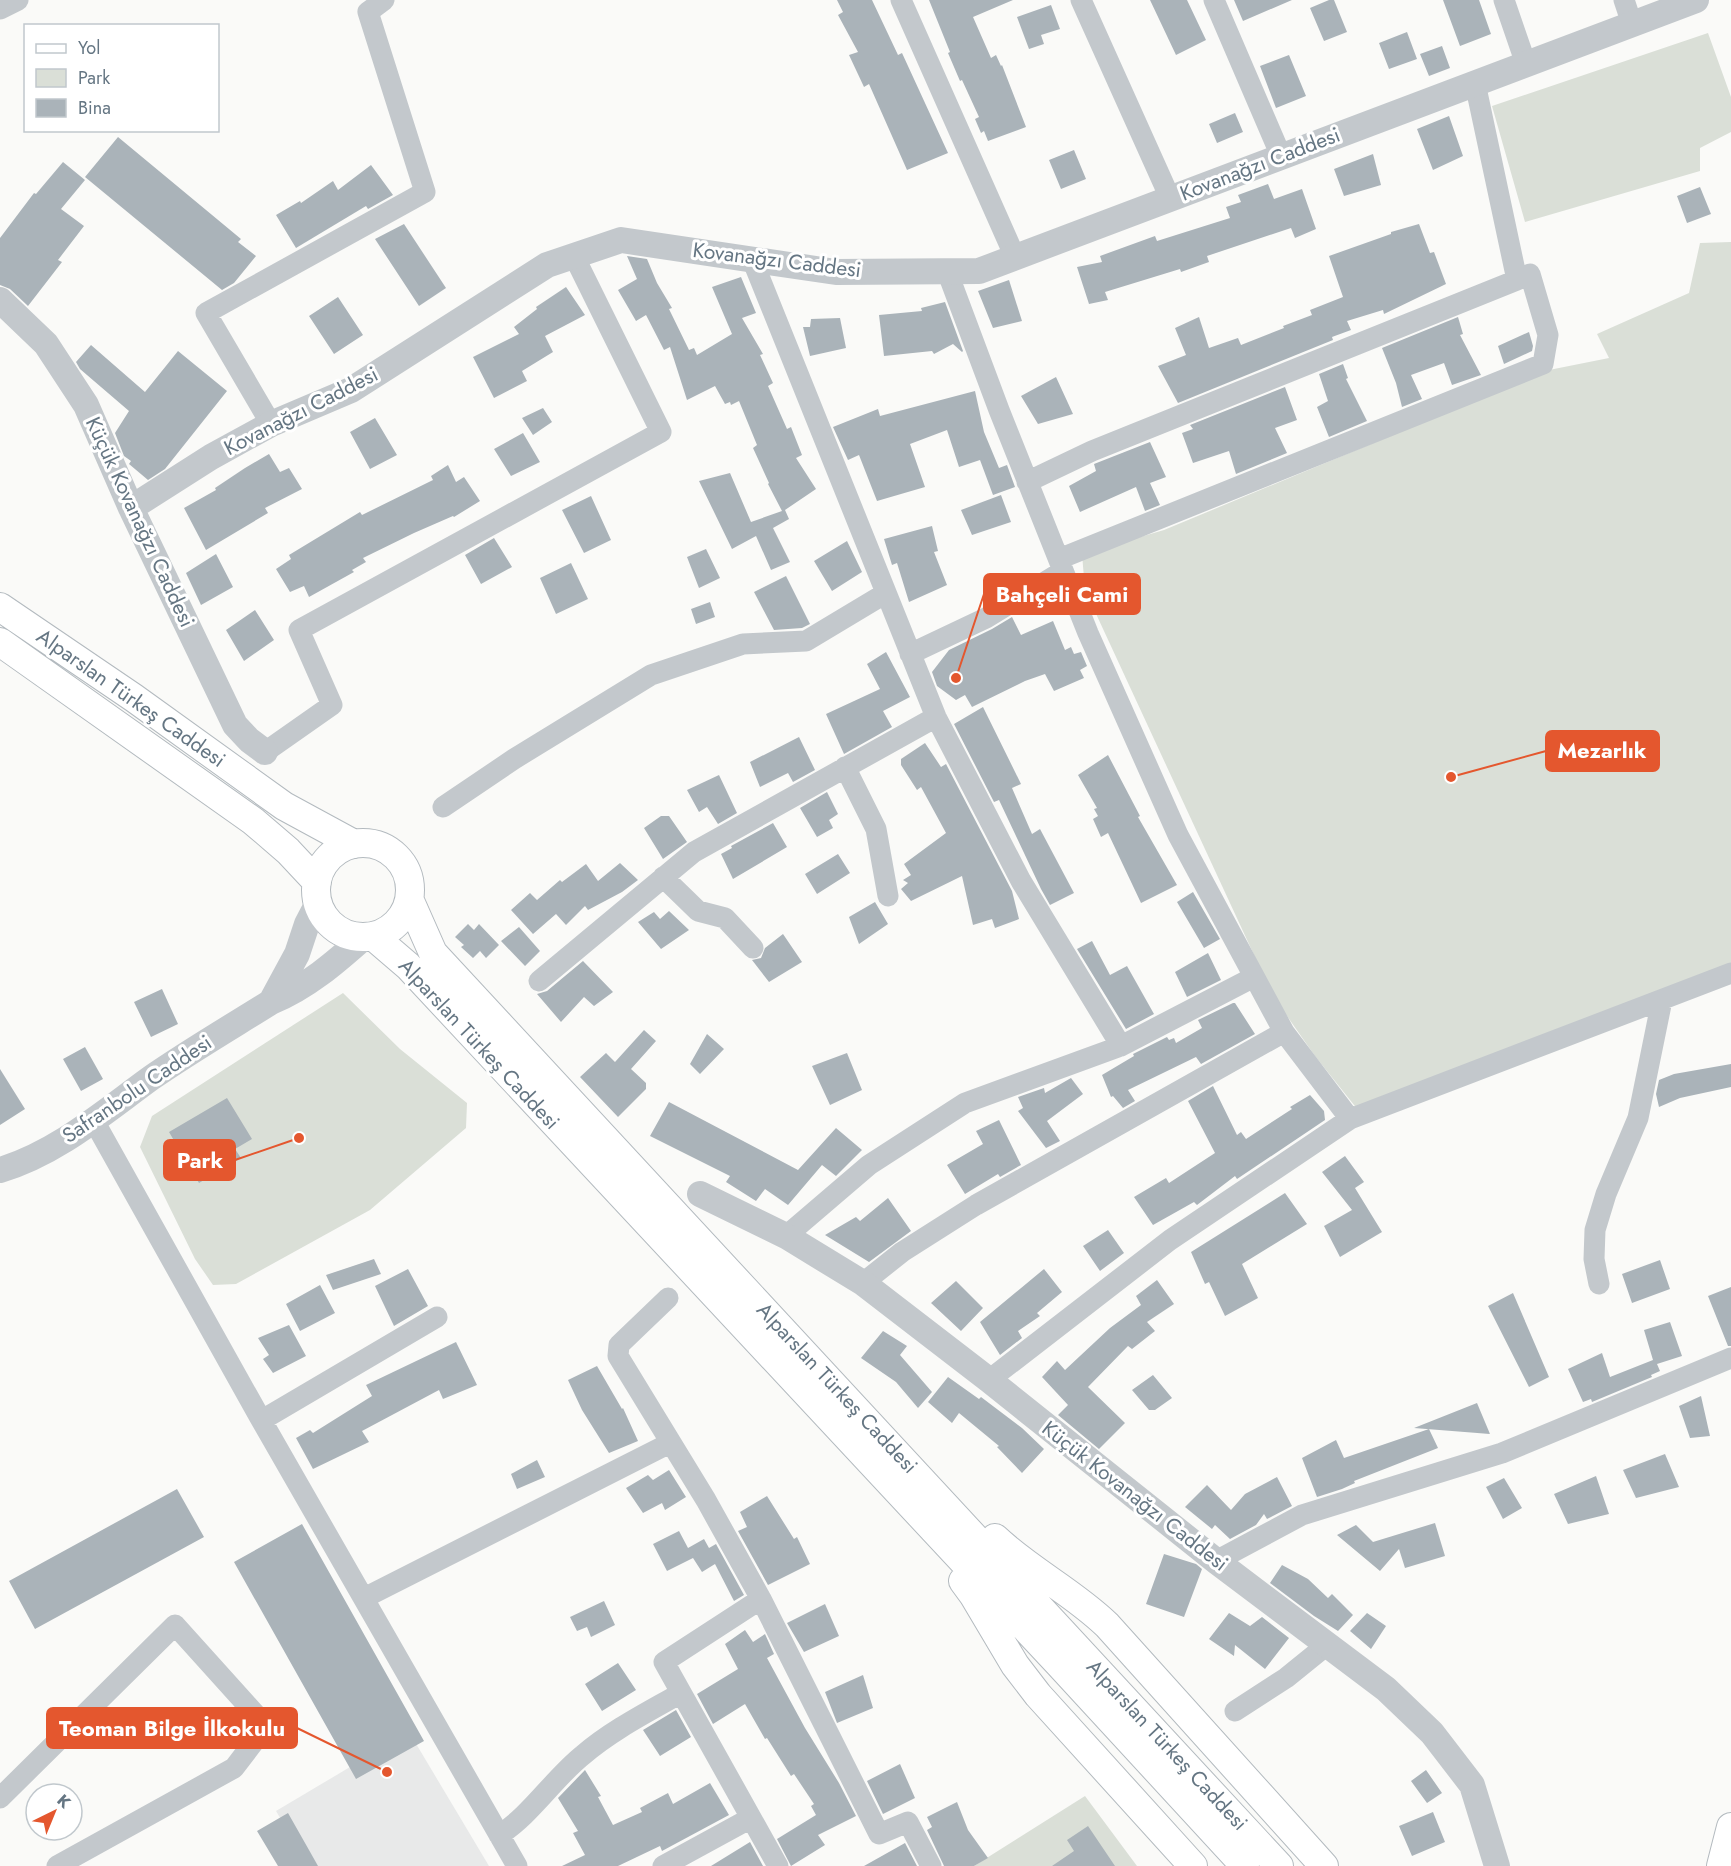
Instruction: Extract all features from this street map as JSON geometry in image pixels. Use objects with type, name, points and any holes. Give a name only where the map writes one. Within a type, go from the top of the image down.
[{"type":"main road","name":"Alparslan Türkeş Caddesi","points":[[0,607],[134,698],[284,806],[354,844]]},
{"type":"main road","name":"Alparslan Türkeş Caddesi","points":[[0,642],[253,821],[288,851],[317,892]]},
{"type":"main road","points":[[370,843],[385,848],[398,857],[406,870],[411,886],[410,902],[403,916],[392,928],[368,937],[349,935],[335,928],[324,917],[317,892],[319,873],[327,859],[339,849],[354,844],[370,843]]},
{"type":"main road","name":"Alparslan Türkeş Caddesi","points":[[410,902],[433,953],[1059,1664],[1245,1866]]},
{"type":"main road","name":"Alparslan Türkeş Caddesi","points":[[368,937],[408,966],[795,1362],[1279,1866]]},
{"type":"main road","points":[[1193,1866],[1038,1695],[1015,1665],[965,1583],[830,1440],[796,1395],[795,1362],[852,1387],[1005,1548],[1070,1593],[1107,1625],[1324,1866]]},
{"type":"main road","points":[[1721,1866],[1731,1827]]},
{"type":"street","points":[[0,9],[18,0]]},
{"type":"street","points":[[901,0],[1015,257]]},
{"type":"street","points":[[1081,0],[1170,198]]},
{"type":"street","points":[[1214,0],[1281,156]]},
{"type":"street","points":[[1504,0],[1526,64]]},
{"type":"street","name":"Kovanağzı Caddesi","points":[[131,508],[211,457],[270,424],[351,390],[547,265],[621,240],[836,272],[979,271],[1526,64],[1628,12],[1696,0]]},
{"type":"street","points":[[270,424],[206,313],[425,192],[371,4]]},
{"type":"street","points":[[1475,83],[1517,280]]},
{"type":"street","points":[[265,752],[332,705],[299,630],[661,432],[574,256]]},
{"type":"street","points":[[752,259],[936,717],[1021,881],[1121,1046]]},
{"type":"street","points":[[947,271],[1027,482],[1088,633],[1178,835],[1284,1032],[1350,1119]]},
{"type":"street","points":[[910,654],[986,618],[1061,565],[1543,364],[1548,335],[1530,274],[1092,451],[1027,482]]},
{"type":"street","name":"Küçük Kovanağzı Caddesi","points":[[0,300],[46,344],[86,405],[131,508],[235,725],[265,752]]},
{"type":"street","points":[[443,807],[514,759],[651,675],[743,644],[806,641],[886,593]]},
{"type":"street","points":[[538,981],[694,852],[936,717]]},
{"type":"street","points":[[845,767],[876,829],[888,896]]},
{"type":"street","points":[[663,878],[698,911],[725,918],[753,948]]},
{"type":"street","points":[[271,1002],[297,954],[317,892]]},
{"type":"street","name":"Safranbolu Caddesi","points":[[0,1170],[24,1163],[94,1121],[153,1077],[271,1002],[303,986],[368,937]]},
{"type":"street","points":[[989,1380],[1170,1240],[1350,1119],[1731,973]]},
{"type":"street","points":[[786,1236],[869,1165],[965,1103],[1121,1046],[1254,977]]},
{"type":"street","points":[[1599,1284],[1594,1259],[1595,1230],[1606,1194],[1638,1118],[1662,1000]]},
{"type":"street","points":[[863,1283],[902,1252],[976,1205],[1284,1032]]},
{"type":"street","points":[[94,1121],[517,1866]]},
{"type":"street","name":"Küçük Kovanağzı Caddesi","points":[[700,1194],[786,1236],[863,1283],[1216,1561],[1386,1689],[1424,1726],[1472,1785],[1497,1866]]},
{"type":"street","points":[[668,1298],[619,1345],[618,1356],[706,1500],[761,1599],[879,1834],[908,1822],[932,1866]]},
{"type":"street","points":[[262,1420],[437,1317]]},
{"type":"street","points":[[1216,1561],[1302,1515],[1502,1453],[1731,1358]]},
{"type":"street","points":[[364,1598],[670,1443]]},
{"type":"street","points":[[761,1599],[664,1662],[778,1866]]},
{"type":"street","points":[[0,1798],[175,1624],[267,1726],[234,1768],[57,1866]]},
{"type":"street","points":[[1235,1711],[1286,1678],[1328,1644]]},
{"type":"street","points":[[500,1835],[511,1828],[583,1755],[616,1731],[681,1693]]},
{"type":"street","points":[[663,1866],[750,1818]]},
{"type":"shaded area","points":[[409,1732],[489,1866],[309,1866],[276,1811]]},
{"type":"green space","points":[[1708,33],[1731,97],[1731,132],[1700,148],[1700,171],[1525,222],[1492,106]]},
{"type":"green space","points":[[1731,242],[1731,963],[1362,1115],[1315,1056],[1273,996],[1085,590],[1082,554],[1164,530],[1549,370],[1609,358],[1597,334],[1689,293],[1700,243]]},
{"type":"green space","points":[[343,993],[400,1049],[467,1103],[466,1128],[370,1210],[236,1284],[213,1285],[195,1259],[140,1147],[152,1116]]},
{"type":"green space","points":[[1085,1796],[1137,1866],[974,1866]]},
{"type":"building","points":[[837,0],[872,0],[898,55],[902,53],[948,153],[907,170],[869,84],[864,87],[849,55],[858,52],[838,15],[843,12]]},
{"type":"building","points":[[929,0],[1013,0],[973,17],[991,58],[996,55],[1002,65],[1026,127],[988,141],[984,131],[981,133],[975,119],[979,117],[948,53],[950,52]]},
{"type":"building","points":[[1150,0],[1187,0],[1206,40],[1176,55]]},
{"type":"building","points":[[1234,0],[1292,0],[1243,21]]},
{"type":"building","points":[[1334,0],[1347,32],[1324,41],[1310,8]]},
{"type":"building","points":[[1443,0],[1479,0],[1491,34],[1460,46]]},
{"type":"building","points":[[1051,5],[1060,29],[1041,35],[1044,44],[1029,49],[1017,17]]},
{"type":"building","points":[[1407,32],[1417,59],[1389,69],[1379,43]]},
{"type":"building","points":[[1442,46],[1450,68],[1429,76],[1420,54]]},
{"type":"building","points":[[1289,55],[1306,96],[1276,108],[1260,66]]},
{"type":"building","points":[[1235,113],[1243,132],[1217,143],[1209,124]]},
{"type":"building","points":[[1449,116],[1463,156],[1433,170],[1417,129]]},
{"type":"building","points":[[118,137],[241,239],[238,242],[256,256],[234,283],[222,290],[85,177]]},
{"type":"building","points":[[1074,150],[1086,179],[1061,189],[1049,160]]},
{"type":"building","points":[[1373,154],[1381,185],[1344,196],[1334,169]]},
{"type":"building","points":[[63,162],[85,180],[61,209],[84,226],[58,260],[62,262],[28,306],[10,289],[0,285],[0,238],[34,193],[36,194]]},
{"type":"building","points":[[371,165],[393,195],[368,209],[366,206],[296,248],[276,215],[300,201],[301,203],[333,181],[338,190]]},
{"type":"building","points":[[1268,184],[1274,199],[1302,189],[1316,229],[1295,238],[1291,228],[1207,256],[1209,262],[1181,272],[1180,269],[1105,292],[1108,300],[1089,304],[1077,267],[1102,262],[1100,256],[1155,236],[1157,241],[1230,218],[1226,207],[1241,202],[1238,195]]},
{"type":"building","points":[[1700,187],[1711,214],[1687,223],[1677,196]]},
{"type":"building","points":[[404,224],[446,288],[419,306],[375,239]]},
{"type":"building","points":[[1419,224],[1430,253],[1434,252],[1446,284],[1384,314],[1383,310],[1347,321],[1351,330],[1332,337],[1333,340],[1178,403],[1158,366],[1186,355],[1175,328],[1199,317],[1209,348],[1238,338],[1241,345],[1284,328],[1283,326],[1312,315],[1310,310],[1343,297],[1329,256],[1391,234],[1391,232]]},
{"type":"building","points":[[627,256],[647,259],[657,283],[672,308],[669,309],[689,350],[694,348],[697,355],[732,334],[712,287],[741,277],[756,313],[742,318],[763,354],[760,355],[773,383],[768,386],[787,429],[791,427],[802,455],[796,458],[816,489],[785,510],[789,519],[773,528],[790,562],[771,570],[756,536],[732,549],[699,481],[730,473],[751,522],[782,511],[753,448],[757,445],[739,401],[731,405],[730,402],[725,404],[715,386],[687,400],[670,347],[664,350],[646,315],[636,321],[618,290],[637,279]]},
{"type":"building","points":[[1009,280],[1022,321],[993,328],[978,291]]},
{"type":"building","points":[[566,287],[585,315],[545,336],[553,352],[522,371],[527,381],[494,398],[473,357],[519,334],[514,327],[537,309],[536,307]]},
{"type":"building","points":[[338,297],[363,335],[334,354],[309,316]]},
{"type":"building","points":[[945,302],[962,352],[953,344],[934,354],[932,351],[884,356],[879,315],[922,311],[921,308]]},
{"type":"building","points":[[1458,317],[1463,334],[1460,335],[1481,375],[1452,385],[1444,363],[1411,375],[1422,399],[1402,407],[1396,383],[1382,348]]},
{"type":"building","points":[[840,318],[846,348],[810,356],[803,327],[810,327],[811,319]]},
{"type":"building","points":[[1529,332],[1532,351],[1504,364],[1498,346]]},
{"type":"building","points":[[91,345],[145,392],[178,351],[227,391],[165,469],[148,480],[129,464],[131,461],[124,456],[115,433],[129,411],[80,369],[76,362]]},
{"type":"building","points":[[1343,364],[1348,378],[1346,379],[1367,421],[1329,437],[1317,407],[1328,401],[1319,374]]},
{"type":"building","points":[[1056,377],[1073,414],[1038,424],[1021,396]]},
{"type":"building","points":[[1285,387],[1297,420],[1275,428],[1287,453],[1236,474],[1229,451],[1193,463],[1182,433],[1193,429],[1190,425]]},
{"type":"building","points":[[975,391],[984,432],[999,468],[1007,465],[1015,487],[993,495],[980,460],[959,467],[947,430],[910,444],[925,487],[877,501],[859,455],[848,460],[833,427],[878,409],[880,416]]},
{"type":"building","points":[[543,408],[552,422],[533,435],[522,418]]},
{"type":"building","points":[[375,418],[397,455],[370,469],[350,432]]},
{"type":"building","points":[[523,433],[540,462],[511,476],[494,449]]},
{"type":"building","points":[[1150,442],[1166,477],[1150,483],[1160,505],[1145,511],[1136,487],[1080,512],[1069,486],[1096,471],[1094,464]]},
{"type":"building","points":[[269,454],[280,472],[289,468],[302,489],[265,508],[268,513],[206,550],[184,508],[216,490],[215,488]]},
{"type":"building","points":[[448,465],[456,482],[464,477],[480,501],[454,517],[414,533],[363,558],[366,562],[352,570],[354,572],[309,597],[304,586],[290,592],[276,569],[291,559],[289,555],[360,512],[362,515],[433,480],[431,476]]},
{"type":"building","points":[[1001,495],[1011,522],[972,535],[961,510]]},
{"type":"building","points":[[591,496],[611,540],[584,553],[562,510]]},
{"type":"building","points":[[932,526],[938,551],[934,552],[947,585],[909,602],[897,563],[892,565],[884,539]]},
{"type":"building","points":[[494,538],[512,567],[481,584],[465,555]]},
{"type":"building","points":[[847,541],[862,572],[832,591],[814,561]]},
{"type":"building","points":[[706,549],[720,578],[699,588],[687,557]]},
{"type":"building","points":[[216,554],[233,587],[201,605],[186,573]]},
{"type":"building","points":[[571,563],[588,599],[556,614],[540,578]]},
{"type":"building","points":[[786,576],[810,624],[802,628],[774,630],[754,592]]},
{"type":"building","points":[[710,602],[715,617],[696,624],[691,609]]},
{"type":"building","points":[[255,610],[274,640],[244,661],[226,630]]},
{"type":"building","points":[[1012,617],[1021,635],[1053,621],[1065,650],[1071,647],[1074,654],[1081,652],[1087,666],[1080,670],[1084,678],[1054,691],[1045,674],[1025,681],[972,707],[965,695],[956,700],[937,686],[932,672],[949,650]]},
{"type":"building","points":[[886,652],[910,697],[883,711],[892,727],[844,754],[826,714],[880,689],[867,664]]},
{"type":"building","points":[[983,707],[1021,784],[1012,788],[1032,834],[1040,829],[1074,893],[1050,905],[999,800],[994,802],[954,724]]},
{"type":"building","points":[[799,737],[815,770],[793,782],[788,773],[760,787],[750,762]]},
{"type":"building","points":[[925,743],[941,767],[946,764],[1012,891],[1019,919],[995,928],[992,919],[973,925],[962,876],[911,901],[901,889],[908,883],[903,880],[911,875],[904,864],[946,833],[921,787],[917,790],[901,765],[901,759]]},
{"type":"building","points":[[1108,755],[1140,816],[1138,817],[1177,885],[1141,903],[1108,833],[1101,837],[1093,819],[1098,816],[1094,809],[1097,808],[1078,775]]},
{"type":"building","points":[[719,775],[737,813],[718,824],[707,807],[699,812],[687,790]]},
{"type":"building","points":[[827,792],[838,814],[829,820],[833,828],[817,837],[800,808]]},
{"type":"building","points":[[661,816],[669,816],[687,842],[663,859],[644,828]]},
{"type":"building","points":[[773,823],[787,847],[733,879],[721,854]]},
{"type":"building","points":[[838,854],[850,873],[817,894],[805,874]]},
{"type":"building","points":[[620,863],[638,880],[622,892],[588,910],[585,906],[566,925],[556,914],[533,934],[511,910],[530,893],[537,900],[560,880],[562,882],[586,864],[598,881]]},
{"type":"building","points":[[1193,892],[1220,939],[1204,948],[1177,902]]},
{"type":"building","points":[[875,902],[888,924],[859,944],[849,917]]},
{"type":"building","points":[[669,911],[689,930],[661,949],[638,922],[654,912],[660,919]]},
{"type":"building","points":[[468,924],[474,930],[479,924],[499,945],[486,958],[480,951],[473,958],[461,947],[464,945],[455,937]]},
{"type":"building","points":[[519,927],[540,951],[525,966],[501,941]]},
{"type":"building","points":[[783,934],[802,962],[769,982],[752,960],[761,958],[765,948]]},
{"type":"building","points":[[1092,941],[1110,975],[1127,966],[1154,1014],[1126,1029],[1077,949]]},
{"type":"building","points":[[1208,953],[1221,980],[1187,997],[1175,972]]},
{"type":"building","points":[[583,961],[613,992],[594,1006],[584,997],[561,1022],[537,994],[547,991]]},
{"type":"building","points":[[162,989],[178,1024],[151,1037],[134,1002]]},
{"type":"building","points":[[1233,1003],[1255,1034],[1201,1064],[1196,1057],[1128,1090],[1135,1101],[1123,1108],[1113,1096],[1111,1097],[1102,1075],[1134,1056],[1133,1054],[1167,1037],[1169,1040],[1174,1038],[1176,1043],[1202,1028],[1198,1020]]},
{"type":"building","points":[[644,1030],[656,1041],[631,1069],[646,1083],[646,1089],[618,1117],[580,1077],[606,1053],[615,1062]]},
{"type":"building","points":[[707,1034],[724,1049],[700,1074],[690,1064]]},
{"type":"building","points":[[85,1047],[103,1079],[81,1091],[63,1059]]},
{"type":"building","points":[[847,1053],[862,1090],[830,1105],[812,1066]]},
{"type":"building","points":[[1731,1064],[1731,1087],[1680,1098],[1659,1107],[1656,1094],[1659,1080],[1674,1074]]},
{"type":"building","points":[[0,1069],[25,1109],[0,1125]]},
{"type":"building","points":[[1071,1078],[1083,1094],[1047,1121],[1060,1141],[1046,1148],[1018,1111],[1023,1108],[1018,1097],[1044,1088],[1045,1093]]},
{"type":"building","points":[[1213,1086],[1237,1135],[1241,1132],[1246,1139],[1310,1095],[1324,1111],[1325,1120],[1237,1179],[1235,1176],[1197,1205],[1194,1202],[1153,1225],[1134,1197],[1166,1178],[1169,1183],[1215,1153],[1188,1101]]},
{"type":"building","points":[[227,1098],[252,1139],[235,1149],[241,1158],[199,1183],[169,1132]]},
{"type":"building","points":[[669,1102],[798,1170],[836,1128],[862,1150],[836,1176],[822,1165],[788,1205],[765,1189],[756,1201],[726,1182],[730,1176],[650,1136]]},
{"type":"building","points":[[999,1120],[1021,1165],[1000,1177],[998,1174],[965,1194],[947,1165],[983,1144],[976,1131]]},
{"type":"building","points":[[1345,1156],[1364,1182],[1355,1188],[1382,1232],[1340,1257],[1324,1226],[1352,1210],[1322,1172]]},
{"type":"building","points":[[1285,1193],[1307,1224],[1242,1264],[1258,1298],[1225,1316],[1209,1282],[1205,1284],[1191,1252]]},
{"type":"building","points":[[888,1198],[911,1231],[869,1262],[825,1235],[856,1217],[860,1221]]},
{"type":"building","points":[[1108,1230],[1124,1253],[1100,1271],[1083,1246]]},
{"type":"building","points":[[374,1259],[381,1274],[333,1290],[326,1275]]},
{"type":"building","points":[[1660,1260],[1670,1289],[1632,1303],[1622,1274]]},
{"type":"building","points":[[408,1269],[428,1306],[394,1326],[375,1286]]},
{"type":"building","points":[[1044,1269],[1062,1292],[1037,1313],[1040,1316],[1018,1331],[1022,1338],[1000,1355],[980,1322]]},
{"type":"building","points":[[1157,1280],[1174,1304],[1147,1322],[1155,1331],[1132,1349],[1128,1346],[1088,1387],[1125,1423],[1099,1449],[1058,1415],[1068,1405],[1042,1377],[1057,1361],[1065,1370],[1110,1328],[1141,1305],[1136,1296]]},
{"type":"building","points":[[956,1281],[983,1308],[961,1331],[931,1303]]},
{"type":"building","points":[[320,1285],[335,1313],[300,1331],[286,1304]]},
{"type":"building","points":[[1731,1287],[1731,1346],[1728,1346],[1708,1296]]},
{"type":"building","points":[[1513,1293],[1549,1377],[1529,1387],[1488,1306]]},
{"type":"building","points":[[1670,1322],[1682,1356],[1657,1364],[1660,1371],[1651,1375],[1652,1377],[1592,1402],[1591,1399],[1583,1402],[1568,1369],[1602,1353],[1610,1377],[1653,1360],[1644,1330]]},
{"type":"building","points":[[289,1325],[306,1356],[273,1373],[263,1359],[269,1355],[258,1338]]},
{"type":"building","points":[[883,1331],[907,1346],[900,1355],[932,1392],[918,1408],[896,1382],[861,1358]]},
{"type":"building","points":[[456,1342],[477,1385],[443,1399],[439,1390],[362,1431],[369,1442],[313,1469],[296,1438],[310,1430],[313,1433],[372,1396],[366,1385]]},
{"type":"building","points":[[597,1366],[623,1408],[638,1441],[609,1453],[582,1410],[568,1380]]},
{"type":"building","points":[[1153,1375],[1172,1398],[1155,1410],[1149,1410],[1132,1390]]},
{"type":"building","points":[[948,1377],[979,1399],[981,1397],[1022,1428],[1044,1449],[1022,1473],[997,1447],[999,1446],[959,1413],[952,1423],[928,1402]]},
{"type":"building","points":[[1701,1396],[1710,1436],[1690,1438],[1679,1406]]},
{"type":"building","points":[[1477,1403],[1490,1434],[1414,1428]]},
{"type":"building","points":[[1429,1429],[1438,1448],[1354,1481],[1355,1483],[1342,1489],[1317,1497],[1302,1458],[1336,1440],[1344,1458]]},
{"type":"building","points":[[1665,1454],[1679,1487],[1636,1498],[1623,1470]]},
{"type":"building","points":[[537,1460],[545,1477],[517,1489],[511,1474]]},
{"type":"building","points":[[669,1470],[686,1497],[665,1510],[662,1503],[643,1513],[626,1488],[648,1475],[653,1480]]},
{"type":"building","points":[[1596,1476],[1609,1514],[1568,1524],[1554,1494]]},
{"type":"building","points":[[1277,1477],[1292,1506],[1267,1519],[1264,1514],[1256,1525],[1230,1539],[1215,1525],[1212,1529],[1185,1507],[1207,1485],[1231,1510],[1245,1494]]},
{"type":"building","points":[[1504,1478],[1522,1508],[1503,1519],[1486,1487]]},
{"type":"building","points":[[177,1489],[204,1537],[35,1629],[9,1581]]},
{"type":"building","points":[[767,1496],[794,1539],[797,1537],[810,1564],[768,1585],[738,1531],[747,1527],[740,1512]]},
{"type":"building","points":[[1435,1523],[1445,1556],[1405,1568],[1399,1549],[1380,1571],[1337,1535],[1356,1525],[1373,1542]]},
{"type":"building","points":[[302,1524],[424,1741],[356,1779],[234,1562]]},
{"type":"building","points":[[679,1531],[688,1548],[704,1539],[709,1548],[716,1544],[744,1595],[734,1601],[715,1564],[702,1572],[693,1558],[667,1571],[653,1544]]},
{"type":"building","points":[[1164,1554],[1196,1564],[1202,1569],[1184,1617],[1146,1604]]},
{"type":"building","points":[[1282,1565],[1308,1579],[1328,1598],[1332,1594],[1353,1615],[1338,1631],[1314,1616],[1270,1583]]},
{"type":"building","points":[[604,1601],[615,1625],[591,1637],[587,1627],[577,1631],[570,1617]]},
{"type":"building","points":[[825,1604],[839,1636],[804,1652],[787,1623]]},
{"type":"building","points":[[1229,1613],[1250,1626],[1262,1617],[1289,1638],[1265,1669],[1235,1645],[1234,1656],[1209,1639]]},
{"type":"building","points":[[1367,1613],[1386,1626],[1371,1649],[1350,1631]]},
{"type":"building","points":[[745,1630],[753,1642],[765,1634],[774,1654],[767,1658],[856,1816],[818,1835],[825,1845],[791,1866],[777,1839],[816,1815],[811,1806],[814,1804],[794,1774],[791,1776],[767,1738],[765,1739],[745,1704],[713,1724],[697,1694],[738,1669],[725,1644]]},
{"type":"building","points":[[618,1663],[636,1690],[602,1711],[585,1684]]},
{"type":"building","points":[[863,1675],[873,1708],[837,1723],[825,1692]]},
{"type":"building","points":[[676,1710],[691,1737],[660,1756],[643,1730]]},
{"type":"building","points":[[900,1764],[915,1798],[883,1814],[867,1781]]},
{"type":"building","points":[[585,1770],[601,1796],[598,1797],[613,1825],[642,1812],[640,1808],[668,1793],[673,1804],[710,1783],[729,1815],[662,1851],[660,1846],[618,1866],[562,1866],[585,1855],[573,1833],[578,1831],[558,1798]]},
{"type":"building","points":[[1426,1770],[1442,1793],[1427,1803],[1411,1781]]},
{"type":"building","points":[[957,1802],[968,1830],[988,1858],[974,1866],[944,1866],[927,1830],[932,1827],[927,1817]]},
{"type":"building","points":[[1433,1812],[1445,1842],[1412,1856],[1399,1826]]},
{"type":"building","points":[[288,1813],[318,1866],[278,1866],[257,1831]]},
{"type":"building","points":[[1088,1826],[1115,1866],[1052,1866],[1074,1851],[1067,1840]]},
{"type":"building","points":[[750,1842],[763,1866],[711,1866]]},
{"type":"building","points":[[905,1843],[917,1866],[864,1866]]},
{"type":"place","name":"Bahçeli Cami","points":[[956,678]]},
{"type":"place","name":"Mezarlık","points":[[1451,777]]},
{"type":"place","name":"Park","points":[[299,1138]]},
{"type":"place","name":"Teoman Bilge İlkokulu","points":[[387,1772]]}]
